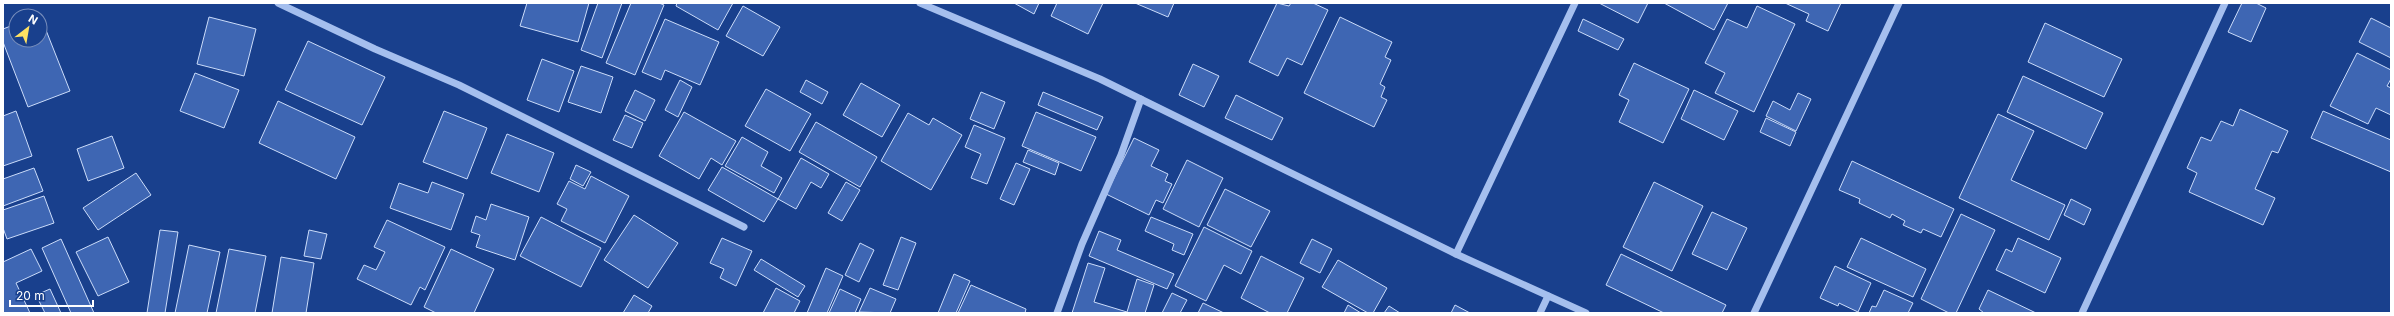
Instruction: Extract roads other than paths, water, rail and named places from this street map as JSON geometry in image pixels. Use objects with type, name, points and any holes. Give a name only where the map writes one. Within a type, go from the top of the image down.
[{"type":"street","points":[[278,3],[375,49],[459,85],[744,227]]},
{"type":"street","points":[[920,3],[1100,79],[1456,254],[1586,313]]},
{"type":"street","points":[[1456,254],[1576,3]]},
{"type":"street","points":[[1754,313],[1899,3]]},
{"type":"street","points":[[2082,313],[2225,3]]},
{"type":"street","points":[[1057,313],[1082,244],[1121,155],[1141,99]]},
{"type":"street","points":[[1540,313],[1548,296]]}]
